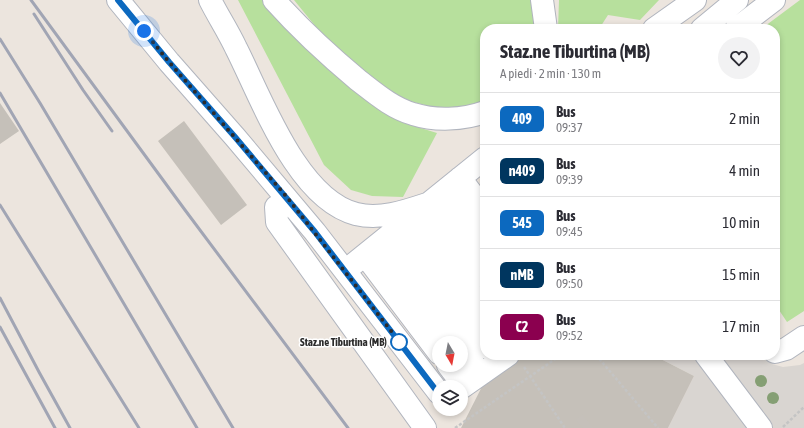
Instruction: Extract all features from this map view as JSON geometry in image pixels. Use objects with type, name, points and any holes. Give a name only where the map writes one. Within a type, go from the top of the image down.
[{"type":"street","points":[[118,0],[169,62],[276,206],[345,271],[432,385]]},
{"type":"street","points":[[210,0],[236,47],[269,117],[295,163],[314,187],[334,204],[355,214],[385,215],[405,211],[413,216],[480,273]]},
{"type":"street","points":[[220,0],[236,47]]},
{"type":"street","points":[[274,0],[307,36],[382,99],[403,110],[424,117],[440,118],[472,116],[480,114]]},
{"type":"street","points":[[542,0],[545,24]]},
{"type":"street","points":[[661,24],[695,0]]},
{"type":"street","points":[[708,24],[737,0]]},
{"type":"street","points":[[743,24],[774,0]]},
{"type":"street","points":[[269,117],[277,222],[425,428]]},
{"type":"street","points":[[345,271],[413,216],[480,167]]},
{"type":"street","points":[[413,216],[480,211]]},
{"type":"street","points":[[413,216],[480,242]]},
{"type":"street","points":[[413,216],[480,305]]},
{"type":"street","points":[[413,216],[456,336]]},
{"type":"street","points":[[413,216],[436,336]]},
{"type":"street","points":[[413,216],[480,349]]},
{"type":"street","points":[[780,351],[786,349],[804,337]]},
{"type":"street","points":[[468,352],[489,367]]},
{"type":"street","points":[[780,354],[791,356],[804,352]]},
{"type":"street","points":[[710,360],[761,428]]},
{"type":"street","points":[[468,366],[489,367]]},
{"type":"path","points":[[455,428],[554,360]]},
{"type":"path","points":[[600,360],[658,428]]},
{"type":"path","points":[[489,367],[530,376],[565,428]]},
{"type":"path","points":[[782,428],[804,407]]},
{"type":"green space","points":[[238,0],[269,0],[355,88],[404,123],[437,133],[403,197],[372,196],[351,190],[324,165]]},
{"type":"green space","points":[[294,0],[532,0],[535,24],[480,24],[480,103],[458,110],[437,108],[413,102],[384,90],[347,65]]},
{"type":"green space","points":[[559,0],[659,0],[640,20],[608,15],[602,24],[558,24]]},
{"type":"green space","points":[[800,0],[804,0],[804,311],[787,322],[780,312],[780,24],[768,24]]},
{"type":"shaded area","points":[[663,360],[767,360],[772,364],[783,367],[800,365],[804,363],[804,428],[668,428],[694,376]]},
{"type":"building","points":[[0,103],[19,131],[0,144]]},
{"type":"building","points":[[184,121],[247,205],[221,225],[158,141]]},
{"type":"building","points":[[495,360],[663,360],[694,376],[668,428],[461,428]]},
{"type":"tunnel","points":[[583,428],[589,423]]},
{"type":"railway","points":[[31,0],[185,210],[348,428]]},
{"type":"railway","points":[[34,14],[83,90],[112,131]]},
{"type":"railway","points":[[0,39],[40,103],[233,428]]},
{"type":"railway","points":[[0,93],[197,428]]},
{"type":"railway","points":[[0,205],[139,428]]},
{"type":"railway","points":[[0,298],[70,428]]},
{"type":"railway","points":[[0,327],[55,428]]},
{"type":"bus line","name":"409","points":[[118,0],[169,62],[286,196],[432,385]]},
{"type":"place","name":"Staz.ne Tiburtina (MB)","points":[[399,342]]},
{"type":"route","points":[[144,31],[169,62],[286,196],[402,345],[399,342]]}]
